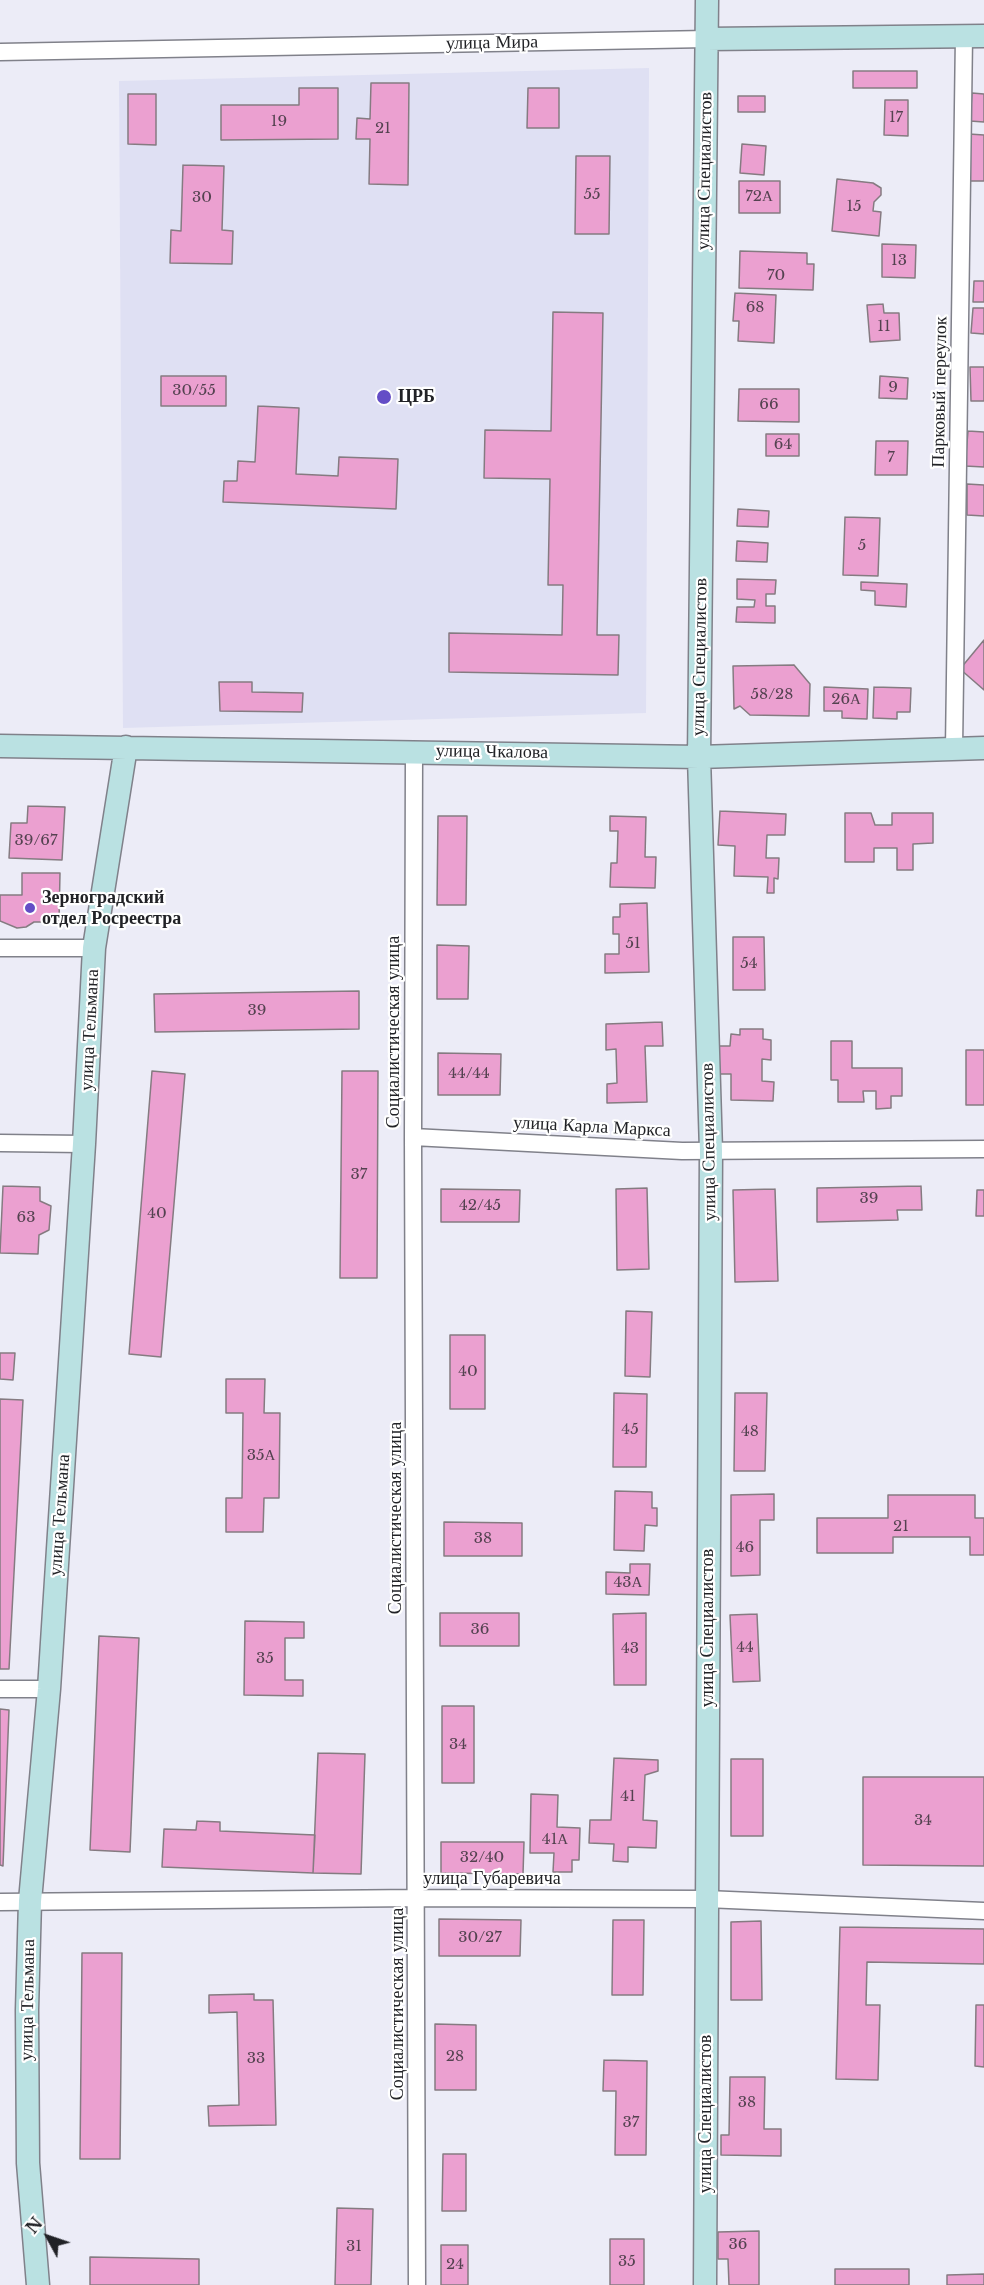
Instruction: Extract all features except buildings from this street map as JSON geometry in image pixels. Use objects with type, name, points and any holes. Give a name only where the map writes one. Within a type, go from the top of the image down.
[{"type":"street","name":"улица Специалистов","points":[[705,2285],[711,1151],[699,757],[707,0]]},
{"type":"street","name":"улица Мира","points":[[0,52],[974,36]]},
{"type":"street","name":"Парковый переулок","points":[[954,748],[974,36]]},
{"type":"street","name":"улица Чкалова","points":[[0,746],[699,757],[984,748]]},
{"type":"street","name":"улица Тельмана","points":[[38,2285],[28,2163],[27,2010],[30,1901],[49,1689],[84,1144],[94,948],[126,747]]},
{"type":"street","name":"Социалистическая улица","points":[[414,751],[417,2285]]},
{"type":"street","points":[[0,948],[94,948]]},
{"type":"street","name":"улица Карла Маркса","points":[[413,1137],[682,1151],[984,1149]]},
{"type":"street","points":[[0,1143],[84,1144]]},
{"type":"street","points":[[0,1689],[49,1689]]},
{"type":"street","name":"улица Губаревича","points":[[0,1902],[417,1898],[706,1899],[984,1911]]},
{"type":"shaded area","name":"ЦРБ","points":[[649,68],[646,713],[123,728],[119,81]]},
{"type":"place","name":"ЦРБ","points":[[384,397]]},
{"type":"place","name":"Зерноградский отдел Росреестра","points":[[30,908]]}]
